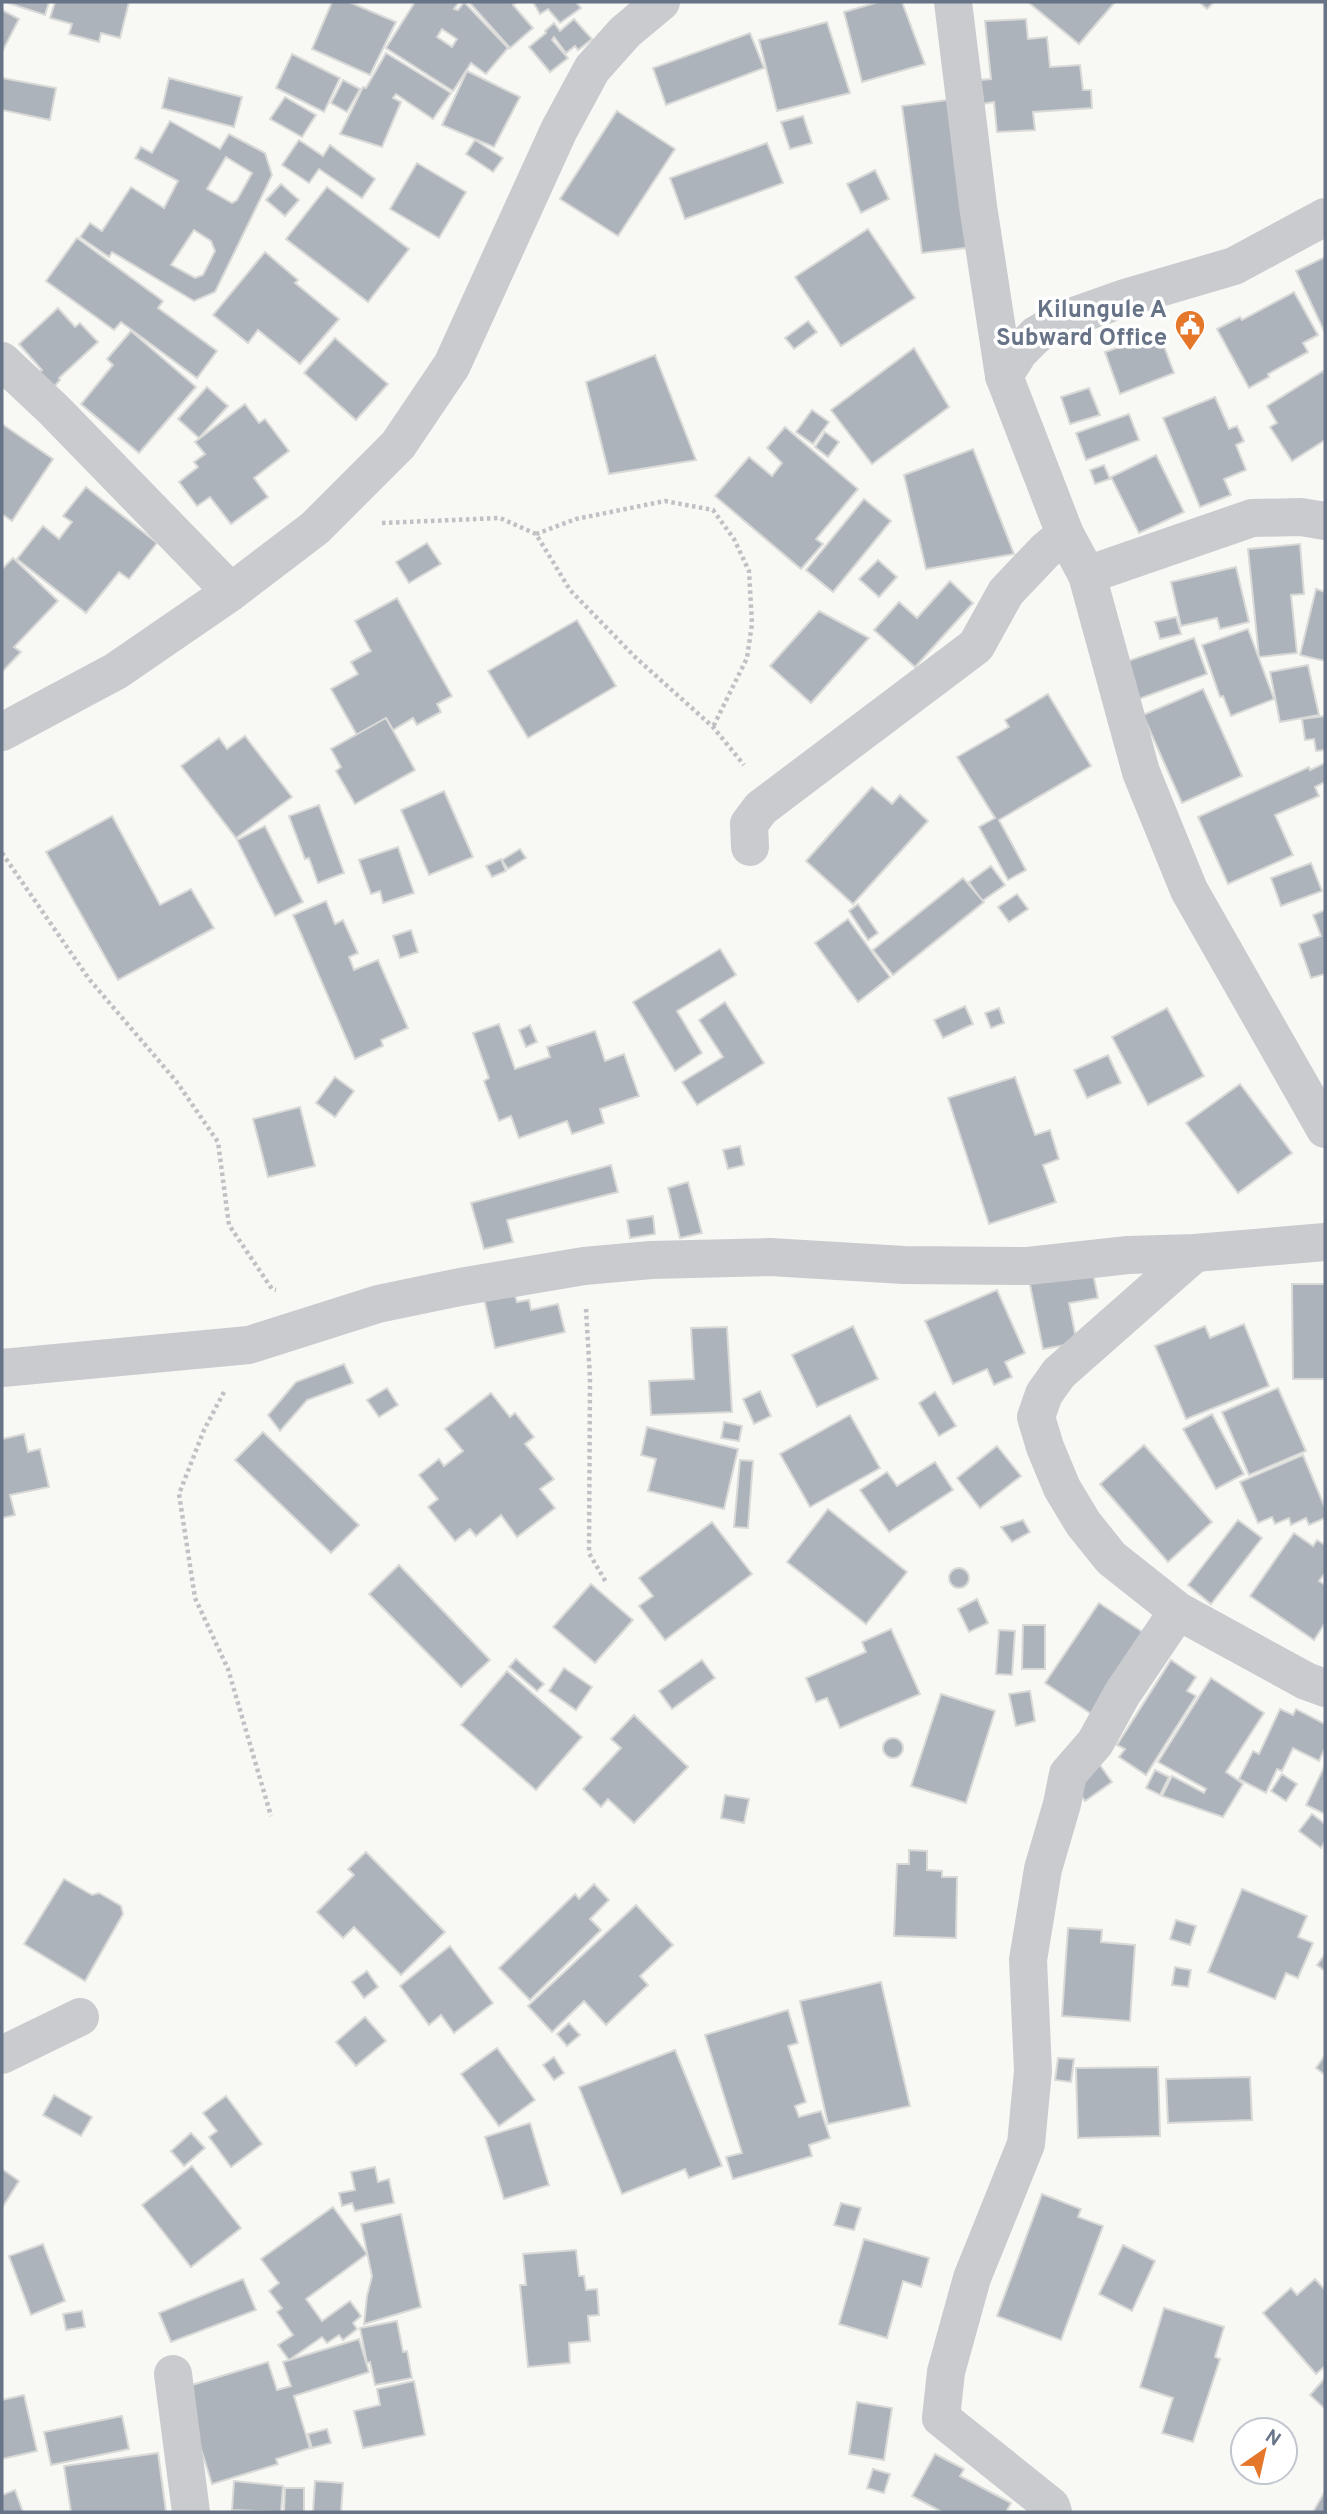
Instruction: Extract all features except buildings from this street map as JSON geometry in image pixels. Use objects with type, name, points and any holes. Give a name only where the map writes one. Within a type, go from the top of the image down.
[{"type":"street","points":[[2,732],[116,671],[231,592],[315,528],[398,445],[452,365],[559,130],[592,69],[625,32],[661,2]]},
{"type":"street","points":[[953,2],[978,206],[1004,376],[1065,534],[1087,575],[1141,772],[1189,890],[1325,1129]]},
{"type":"street","points":[[1004,376],[1019,352],[1036,335],[1060,321],[1125,298],[1234,266],[1325,217]]},
{"type":"street","points":[[2,361],[54,410],[231,592]]},
{"type":"street","points":[[1087,575],[1252,518],[1301,517],[1325,521]]},
{"type":"street","points":[[750,846],[749,824],[761,808],[976,646],[1006,592],[1065,534]]},
{"type":"street","points":[[2,1368],[249,1345],[378,1304],[584,1266],[651,1260],[770,1257],[904,1265],[1028,1266],[1128,1255],[1195,1253],[1325,1242]]},
{"type":"street","points":[[1195,1253],[1059,1373],[1044,1394],[1036,1417],[1062,1488],[1083,1522],[1111,1558],[1178,1611],[1306,1681],[1325,1688]]},
{"type":"street","points":[[1053,2512],[1051,2506],[942,2418],[946,2372],[972,2278],[1026,2144],[1033,2071],[1028,1960],[1043,1870],[1068,1774],[1094,1743],[1122,1694],[1178,1611]]},
{"type":"street","points":[[2,2055],[80,2017]]},
{"type":"street","points":[[173,2374],[191,2512]]},
{"type":"path","points":[[315,528],[500,518],[536,534],[570,590],[635,657],[713,726],[747,658],[751,624],[748,571],[734,539],[713,510],[666,501],[576,519],[536,534]]},
{"type":"path","points":[[2,853],[89,979],[176,1081],[218,1142],[229,1225],[272,1289],[285,1291]]},
{"type":"path","points":[[584,1266],[590,1378],[589,1553],[607,1584]]},
{"type":"path","points":[[249,1345],[204,1430],[179,1494],[195,1598],[228,1669],[271,1816]]},
{"type":"place","name":"Kilungule A Subward Office","points":[[1190,352]]}]
